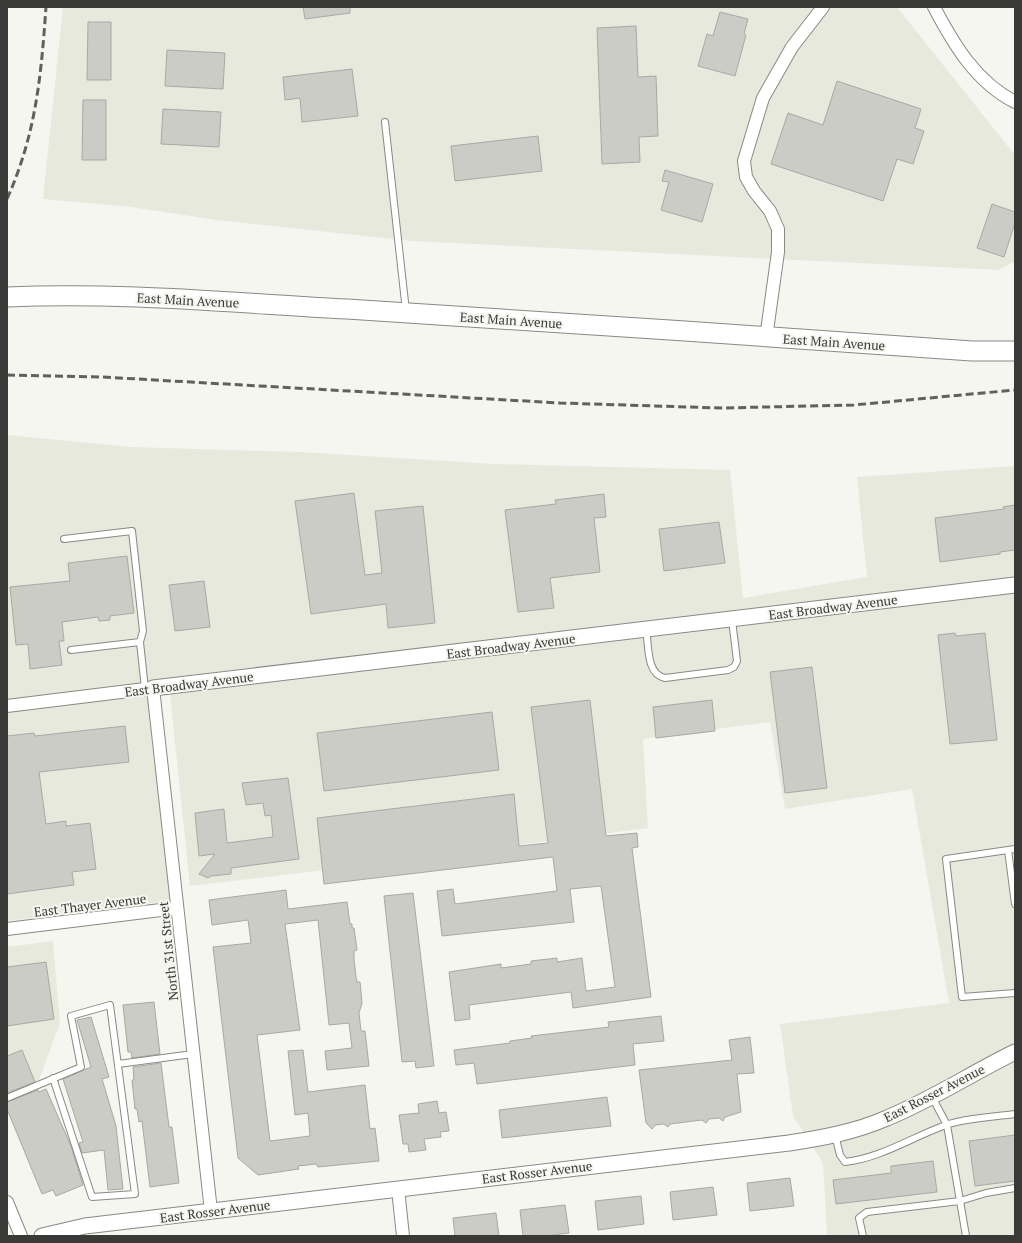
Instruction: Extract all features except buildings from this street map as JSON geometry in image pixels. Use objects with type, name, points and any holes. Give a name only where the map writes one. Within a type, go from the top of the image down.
[{"type":"main road","name":"East Main Avenue","points":[[7,297],[90,296],[156,298],[407,313],[972,351],[1015,351]]},
{"type":"street","points":[[766,338],[778,252],[778,229],[770,211],[754,191],[746,177],[744,161],[763,98],[792,47],[823,7]]},
{"type":"street","points":[[934,7],[952,40],[970,65],[992,88],[1015,102]]},
{"type":"street","name":"East Broadway Avenue","points":[[7,706],[1015,585]]},
{"type":"street","name":"North 31st Street","points":[[149,688],[177,908],[211,1211]]},
{"type":"street","name":"East Thayer Avenue","points":[[7,929],[177,908]]},
{"type":"street","name":"East Rosser Avenue","points":[[42,1236],[85,1226],[789,1143],[835,1135],[886,1119],[1015,1052]]},
{"type":"street","points":[[398,1189],[403,1236]]},
{"type":"street","points":[[7,1202],[21,1236]]},
{"type":"lane","points":[[385,122],[407,313]]},
{"type":"lane","points":[[64,539],[132,531],[143,631],[140,642],[149,688]]},
{"type":"lane","points":[[646,630],[651,667],[654,671],[661,677],[681,676],[728,670],[734,667],[737,661],[732,620]]},
{"type":"lane","points":[[71,650],[140,642]]},
{"type":"lane","points":[[1015,849],[946,859],[962,998],[1015,993]]},
{"type":"lane","points":[[1008,850],[1015,904]]},
{"type":"lane","points":[[7,1098],[53,1078],[81,1067],[71,1016],[110,1005],[135,1194],[92,1197],[53,1078]]},
{"type":"lane","points":[[118,1064],[193,1054]]},
{"type":"lane","points":[[932,1096],[947,1125],[966,1236]]},
{"type":"lane","points":[[835,1135],[840,1155],[845,1162],[879,1154],[947,1125],[1015,1114]]},
{"type":"lane","points":[[863,1236],[859,1218],[867,1212],[960,1201],[986,1193],[1015,1188]]},
{"type":"shaded area","points":[[63,7],[897,7],[1015,155],[1015,261],[999,270],[412,241],[216,220],[131,207],[43,199]]},
{"type":"shaded area","points":[[7,435],[131,447],[300,452],[495,464],[730,470],[743,598],[867,577],[857,477],[1015,466],[1015,1236],[827,1236],[823,1163],[793,1116],[780,1024],[949,1003],[912,789],[785,809],[770,722],[643,739],[648,828],[190,886],[170,695],[148,697],[170,901],[7,921]]},
{"type":"shaded area","points":[[53,941],[60,1023],[39,1080],[7,1092],[7,947]]},
{"type":"railway","points":[[7,199],[25,151],[36,105],[46,7]]},
{"type":"railway","points":[[7,375],[102,377],[560,403],[722,408],[854,405],[1015,390]]}]
